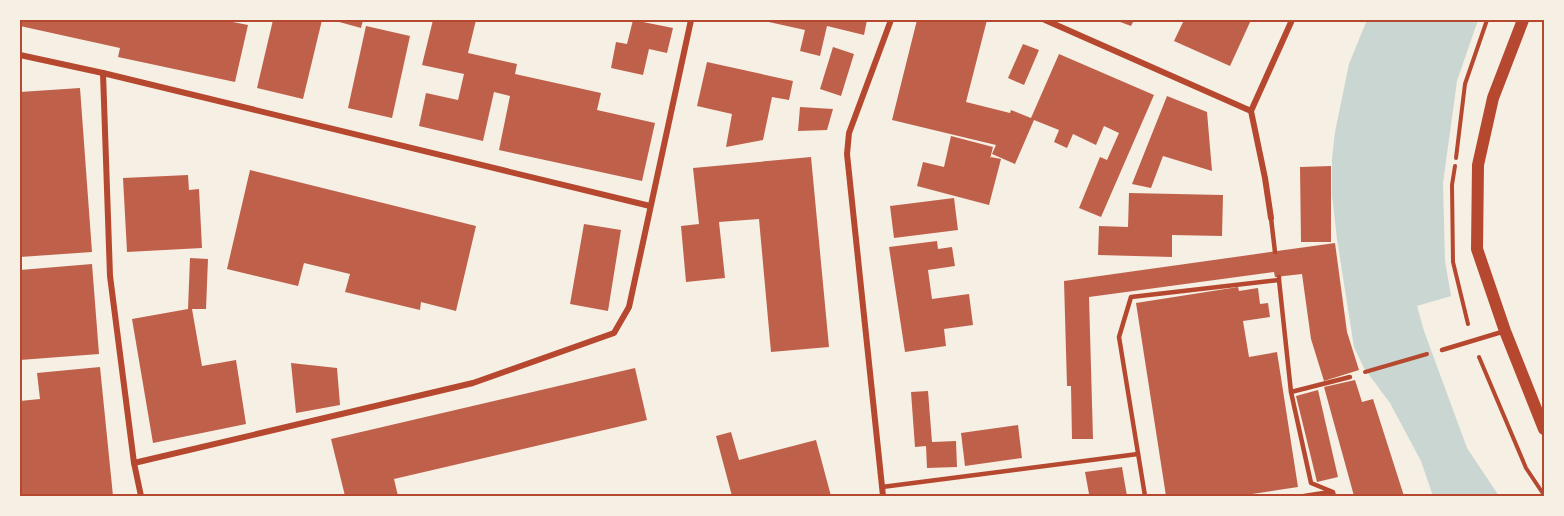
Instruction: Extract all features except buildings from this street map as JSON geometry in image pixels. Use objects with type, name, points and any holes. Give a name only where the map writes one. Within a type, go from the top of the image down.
[{"type":"main road","points":[[1523,20],[1493,98],[1478,165],[1477,249],[1505,331],[1545,429]]},
{"type":"street","points":[[134,463],[473,383],[614,333],[629,307],[691,20]]},
{"type":"street","points":[[883,496],[847,154],[849,133],[891,20]]},
{"type":"street","points":[[1045,20],[1251,111]]},
{"type":"street","points":[[1270,218],[1265,178],[1251,111],[1292,20]]},
{"type":"street","points":[[20,55],[103,73],[650,206]]},
{"type":"street","points":[[103,73],[110,276],[134,463],[141,496]]},
{"type":"lane","points":[[1270,218],[1275,252]]},
{"type":"lane","points":[[1145,496],[1119,337],[1131,297],[1279,278],[1292,392],[1311,483],[1334,494]]},
{"type":"lane","points":[[1442,350],[1505,331]]},
{"type":"lane","points":[[1292,392],[1350,377]]},
{"type":"lane","points":[[882,487],[1138,454]]},
{"type":"lane","points":[[1304,496],[1334,494]]},
{"type":"path","points":[[1350,377],[1442,350]]},
{"type":"shaded area","points":[[1367,20],[1478,20],[1457,81],[1443,183],[1445,261],[1451,296],[1417,306],[1467,448],[1499,496],[1433,496],[1421,461],[1390,403],[1364,368],[1354,347],[1337,239],[1332,195],[1332,159],[1335,132],[1349,64]]}]
